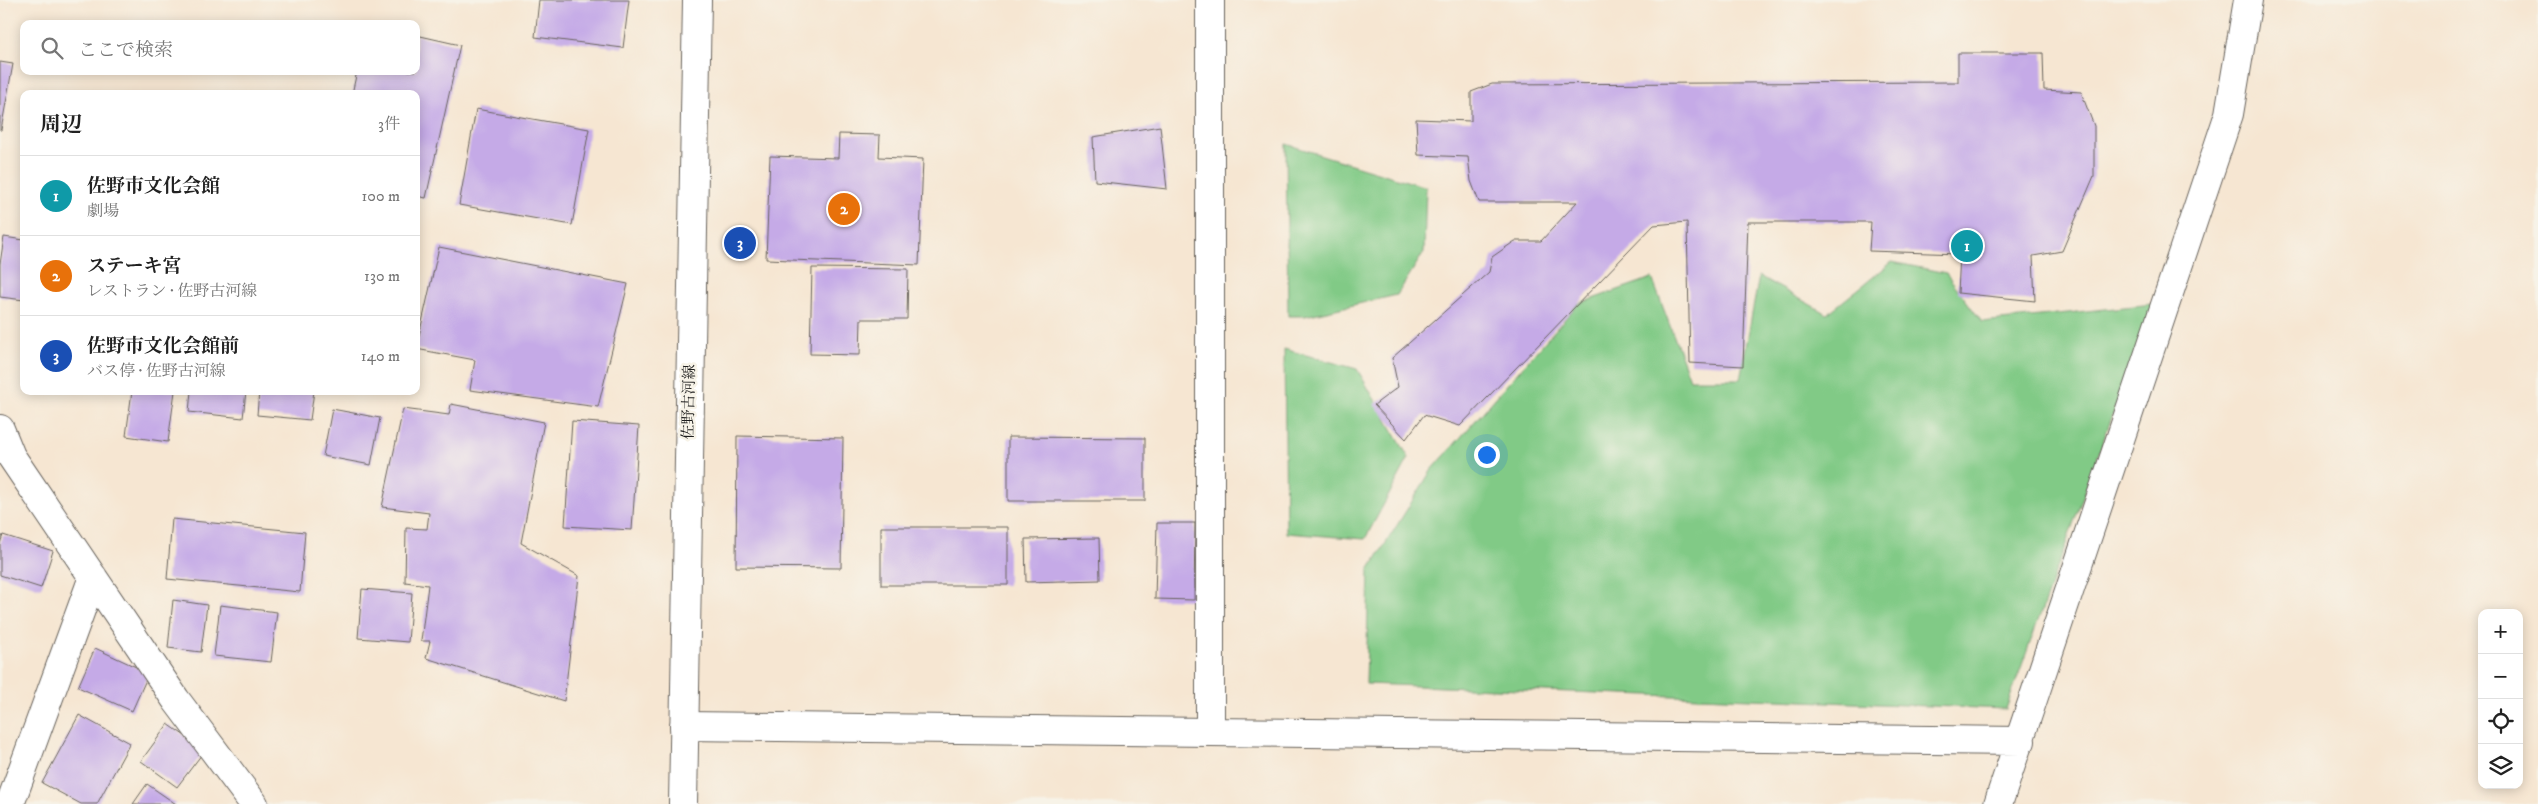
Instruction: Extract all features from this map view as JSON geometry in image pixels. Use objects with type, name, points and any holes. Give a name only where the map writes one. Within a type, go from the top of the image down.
[{"type":"street","name":"佐野古河線","points":[[683,804],[697,0]]},
{"type":"street","points":[[1210,0],[1210,730]]},
{"type":"street","points":[[1998,804],[2021,741],[2229,114],[2248,0]]},
{"type":"street","points":[[0,429],[11,456],[176,700],[254,804]]},
{"type":"street","points":[[10,804],[11,796],[93,577]]},
{"type":"street","points":[[684,726],[1210,730],[2021,741]]},
{"type":"green space","points":[[1286,144],[1426,187],[1424,252],[1397,295],[1305,316],[1288,316]]},
{"type":"green space","points":[[1892,262],[1946,273],[1982,322],[2153,304],[2006,709],[1366,684],[1369,570],[1431,471],[1578,304],[1652,278],[1690,379],[1740,379],[1759,276],[1827,314]]},
{"type":"green space","points":[[1284,349],[1357,369],[1409,458],[1365,539],[1286,533]]},
{"type":"building","points":[[539,0],[629,0],[623,48],[535,37]]},
{"type":"building","points":[[420,36],[460,45],[426,198],[420,197],[420,90],[353,90],[356,75],[420,75]]},
{"type":"building","points":[[1958,53],[2043,53],[2044,90],[2081,92],[2094,126],[2094,176],[2062,251],[2033,256],[2035,301],[1958,293],[1960,254],[1869,251],[1871,222],[1748,222],[1743,366],[1690,363],[1687,222],[1654,225],[1460,426],[1424,415],[1406,439],[1374,405],[1398,387],[1392,358],[1489,272],[1492,257],[1515,241],[1541,241],[1577,202],[1479,202],[1471,181],[1468,157],[1418,155],[1416,119],[1471,121],[1471,92],[1492,84],[1958,82]]},
{"type":"building","points":[[0,62],[13,64],[1,130],[0,130]]},
{"type":"building","points":[[476,109],[589,129],[572,225],[459,205]]},
{"type":"building","points":[[1160,126],[1167,189],[1095,181],[1093,137]]},
{"type":"building","points":[[839,134],[880,135],[879,157],[923,159],[919,265],[766,259],[770,156],[838,158]]},
{"type":"building","points":[[4,237],[20,239],[20,300],[0,297],[0,264]]},
{"type":"building","points":[[439,247],[628,284],[598,407],[470,390],[475,360],[420,350],[420,331]]},
{"type":"building","points":[[812,268],[908,269],[907,319],[861,319],[860,355],[810,354]]},
{"type":"building","points":[[131,395],[174,395],[168,442],[126,436]]},
{"type":"building","points":[[191,395],[246,395],[243,418],[189,412]]},
{"type":"building","points":[[259,395],[313,395],[310,420],[257,415]]},
{"type":"building","points":[[451,404],[544,422],[521,543],[579,576],[564,701],[426,658],[430,641],[421,641],[428,585],[405,582],[406,528],[427,529],[429,513],[382,507],[403,409],[449,415]]},
{"type":"building","points":[[332,409],[380,418],[371,465],[323,456]]},
{"type":"building","points":[[572,421],[639,426],[632,530],[565,526]]},
{"type":"building","points":[[737,436],[843,438],[841,568],[736,567]]},
{"type":"building","points":[[1008,437],[1145,438],[1145,501],[1008,501]]},
{"type":"building","points":[[172,519],[305,532],[300,592],[167,579]]},
{"type":"building","points":[[1157,523],[1195,523],[1194,600],[1155,599]]},
{"type":"building","points":[[881,527],[1008,527],[1008,585],[881,585]]},
{"type":"building","points":[[3,535],[53,551],[41,588],[0,575],[0,544]]},
{"type":"building","points":[[1099,538],[1100,580],[1026,582],[1025,539]]},
{"type":"building","points":[[362,589],[412,593],[408,642],[358,638]]},
{"type":"building","points":[[173,600],[207,605],[201,652],[168,648]]},
{"type":"building","points":[[220,605],[277,612],[271,662],[214,656]]},
{"type":"building","points":[[95,648],[149,673],[132,711],[78,687]]},
{"type":"building","points":[[79,715],[130,743],[97,804],[81,804],[42,783]]},
{"type":"building","points":[[168,724],[205,750],[177,787],[141,761]]},
{"type":"building","points":[[147,784],[176,804],[133,804]]},
{"type":"place","name":"ステーキ宮","points":[[844,209]]},
{"type":"place","name":"佐野市文化会館前","points":[[740,243]]},
{"type":"place","name":"佐野市文化会館","points":[[1967,246]]}]
